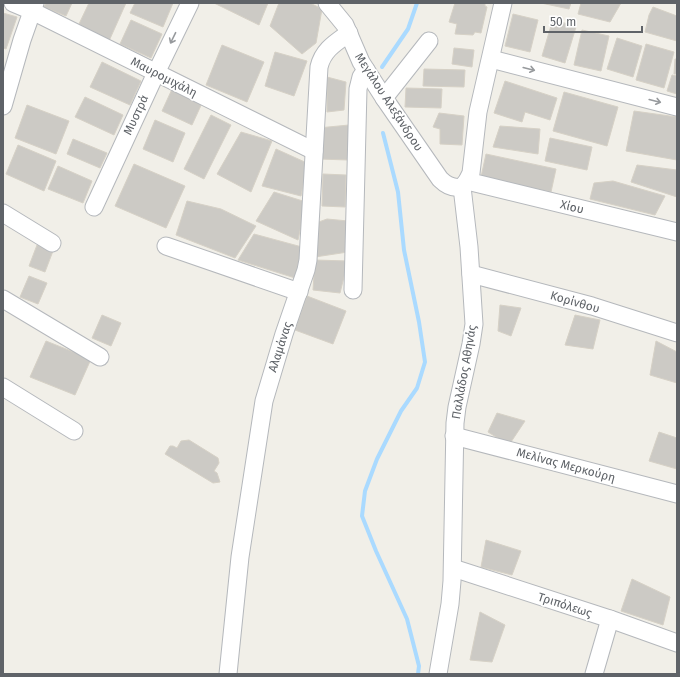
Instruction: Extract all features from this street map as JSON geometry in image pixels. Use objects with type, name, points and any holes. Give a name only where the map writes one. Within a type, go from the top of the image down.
[{"type":"street","name":"Μαυρομιχάλη","points":[[13,3],[34,7],[156,73],[314,152]]},
{"type":"street","name":"Μυστρά","points":[[94,207],[190,3]]},
{"type":"street","name":"Μεγάλου Αλεξάνδρου","points":[[327,3],[338,15],[349,33],[366,70],[440,179],[449,186],[458,188],[464,184]]},
{"type":"street","name":"Παλλάδος Αθηνάς","points":[[438,674],[450,604],[453,568],[454,436],[457,407],[472,344],[474,329],[470,247],[464,184],[472,167],[478,112],[504,3]]},
{"type":"street","points":[[3,106],[22,40],[34,7]]},
{"type":"street","name":"Αλαμάνας","points":[[228,674],[240,557],[264,401],[271,373],[299,292],[308,260],[320,61],[328,47],[349,33]]},
{"type":"street","points":[[384,98],[429,41]]},
{"type":"street","points":[[491,59],[677,107]]},
{"type":"street","points":[[353,290],[358,89],[361,77],[366,70]]},
{"type":"street","name":"Χίου","points":[[464,184],[677,232]]},
{"type":"street","points":[[3,213],[52,243]]},
{"type":"street","points":[[166,246],[299,292]]},
{"type":"street","name":"Κορίνθου","points":[[471,274],[566,299],[677,333]]},
{"type":"street","points":[[3,299],[100,357]]},
{"type":"street","points":[[3,387],[74,431]]},
{"type":"street","name":"Μελίνας Μερκούρη","points":[[454,436],[677,494]]},
{"type":"street","name":"Τριπόλεως","points":[[453,568],[610,619],[677,643]]},
{"type":"street","points":[[594,674],[610,619]]},
{"type":"building","points":[[46,3],[72,3],[66,16],[44,7]]},
{"type":"building","points":[[89,3],[126,3],[109,41],[79,24]]},
{"type":"building","points":[[135,3],[173,3],[163,27],[130,13]]},
{"type":"building","points":[[214,3],[268,3],[259,25]]},
{"type":"building","points":[[279,3],[310,3],[322,9],[316,43],[302,54],[270,26]]},
{"type":"building","points":[[455,3],[485,3],[485,6],[487,7],[481,33],[475,32],[473,35],[455,34],[457,24],[449,22]]},
{"type":"building","points":[[541,3],[571,3],[569,9]]},
{"type":"building","points":[[581,3],[621,3],[610,22],[578,14]]},
{"type":"building","points":[[653,7],[677,16],[677,41],[645,32],[649,15]]},
{"type":"building","points":[[3,13],[17,17],[6,49],[3,48]]},
{"type":"building","points":[[513,14],[538,20],[530,52],[505,46]]},
{"type":"building","points":[[553,19],[576,27],[565,63],[542,56]]},
{"type":"building","points":[[131,20],[162,34],[151,58],[120,44]]},
{"type":"building","points":[[582,30],[609,36],[601,71],[574,65]]},
{"type":"building","points":[[617,38],[642,46],[633,77],[607,69]]},
{"type":"building","points":[[646,44],[674,52],[664,88],[636,80]]},
{"type":"building","points":[[222,45],[264,62],[247,102],[206,85]]},
{"type":"building","points":[[454,48],[474,50],[472,67],[452,64]]},
{"type":"building","points":[[275,52],[307,61],[294,96],[265,86]]},
{"type":"building","points":[[675,59],[677,59],[677,74],[674,74]]},
{"type":"building","points":[[102,62],[141,81],[130,105],[90,87]]},
{"type":"building","points":[[424,69],[465,70],[464,87],[423,86]]},
{"type":"building","points":[[672,75],[677,76],[677,94],[667,91]]},
{"type":"building","points":[[327,77],[346,82],[344,110],[327,112]]},
{"type":"building","points":[[505,81],[557,98],[550,120],[525,112],[522,122],[494,113]]},
{"type":"building","points":[[173,87],[203,101],[192,125],[162,111]]},
{"type":"building","points":[[406,88],[442,89],[441,108],[405,107]]},
{"type":"building","points":[[564,92],[618,107],[607,146],[553,131]]},
{"type":"building","points":[[85,97],[123,115],[114,135],[75,117]]},
{"type":"building","points":[[27,105],[69,121],[56,154],[15,138]]},
{"type":"building","points":[[634,111],[677,117],[677,160],[626,151]]},
{"type":"building","points":[[439,113],[464,116],[462,145],[440,144],[440,129],[433,127]]},
{"type":"building","points":[[211,115],[231,125],[204,179],[184,169]]},
{"type":"building","points":[[155,120],[185,133],[173,162],[143,149]]},
{"type":"building","points":[[349,125],[348,160],[319,159],[318,128]]},
{"type":"building","points":[[500,126],[540,129],[538,154],[493,147]]},
{"type":"building","points":[[241,132],[272,141],[251,192],[217,174]]},
{"type":"building","points":[[550,138],[592,147],[587,170],[545,161]]},
{"type":"building","points":[[73,139],[107,153],[100,168],[67,154]]},
{"type":"building","points":[[18,145],[56,161],[44,191],[6,174]]},
{"type":"building","points":[[276,149],[307,163],[301,196],[262,186]]},
{"type":"building","points":[[486,154],[556,169],[551,192],[481,177]]},
{"type":"building","points":[[134,164],[185,186],[166,228],[115,206]]},
{"type":"building","points":[[637,165],[677,170],[677,197],[631,182]]},
{"type":"building","points":[[58,166],[92,181],[83,203],[48,189]]},
{"type":"building","points":[[323,174],[346,175],[345,207],[322,206]]},
{"type":"building","points":[[613,181],[665,196],[655,215],[590,199],[594,183]]},
{"type":"building","points":[[274,192],[306,202],[298,240],[256,221]]},
{"type":"building","points":[[187,201],[221,209],[256,226],[235,258],[176,235]]},
{"type":"building","points":[[327,219],[348,221],[348,252],[315,257],[316,223]]},
{"type":"building","points":[[254,234],[302,247],[295,278],[238,260]]},
{"type":"building","points":[[37,245],[53,251],[45,272],[29,266]]},
{"type":"building","points":[[315,260],[348,261],[340,293],[313,290]]},
{"type":"building","points":[[29,276],[47,283],[38,304],[20,297]]},
{"type":"building","points":[[307,296],[346,311],[333,344],[295,330]]},
{"type":"building","points":[[500,305],[521,308],[511,336],[498,331]]},
{"type":"building","points":[[102,315],[121,323],[111,346],[92,338]]},
{"type":"building","points":[[575,315],[600,320],[593,349],[565,345]]},
{"type":"building","points":[[46,341],[91,359],[75,395],[30,377]]},
{"type":"building","points":[[656,341],[677,352],[677,383],[650,375]]},
{"type":"building","points":[[497,413],[525,421],[509,445],[488,432]]},
{"type":"building","points":[[659,432],[677,438],[677,469],[649,461]]},
{"type":"building","points":[[189,440],[218,458],[219,463],[214,471],[217,473],[220,482],[213,483],[165,454],[170,446],[177,448],[181,441]]},
{"type":"building","points":[[486,540],[521,551],[512,575],[481,567]]},
{"type":"building","points":[[632,579],[670,597],[663,625],[621,611]]},
{"type":"building","points":[[480,612],[505,625],[492,662],[470,660]]},
{"type":"waterway","points":[[382,67],[408,29],[417,3]]},
{"type":"waterway","points":[[383,133],[398,192],[404,250],[419,322],[425,362],[417,388],[401,411],[377,459],[365,491],[362,516],[407,619],[419,666],[418,674]]}]
